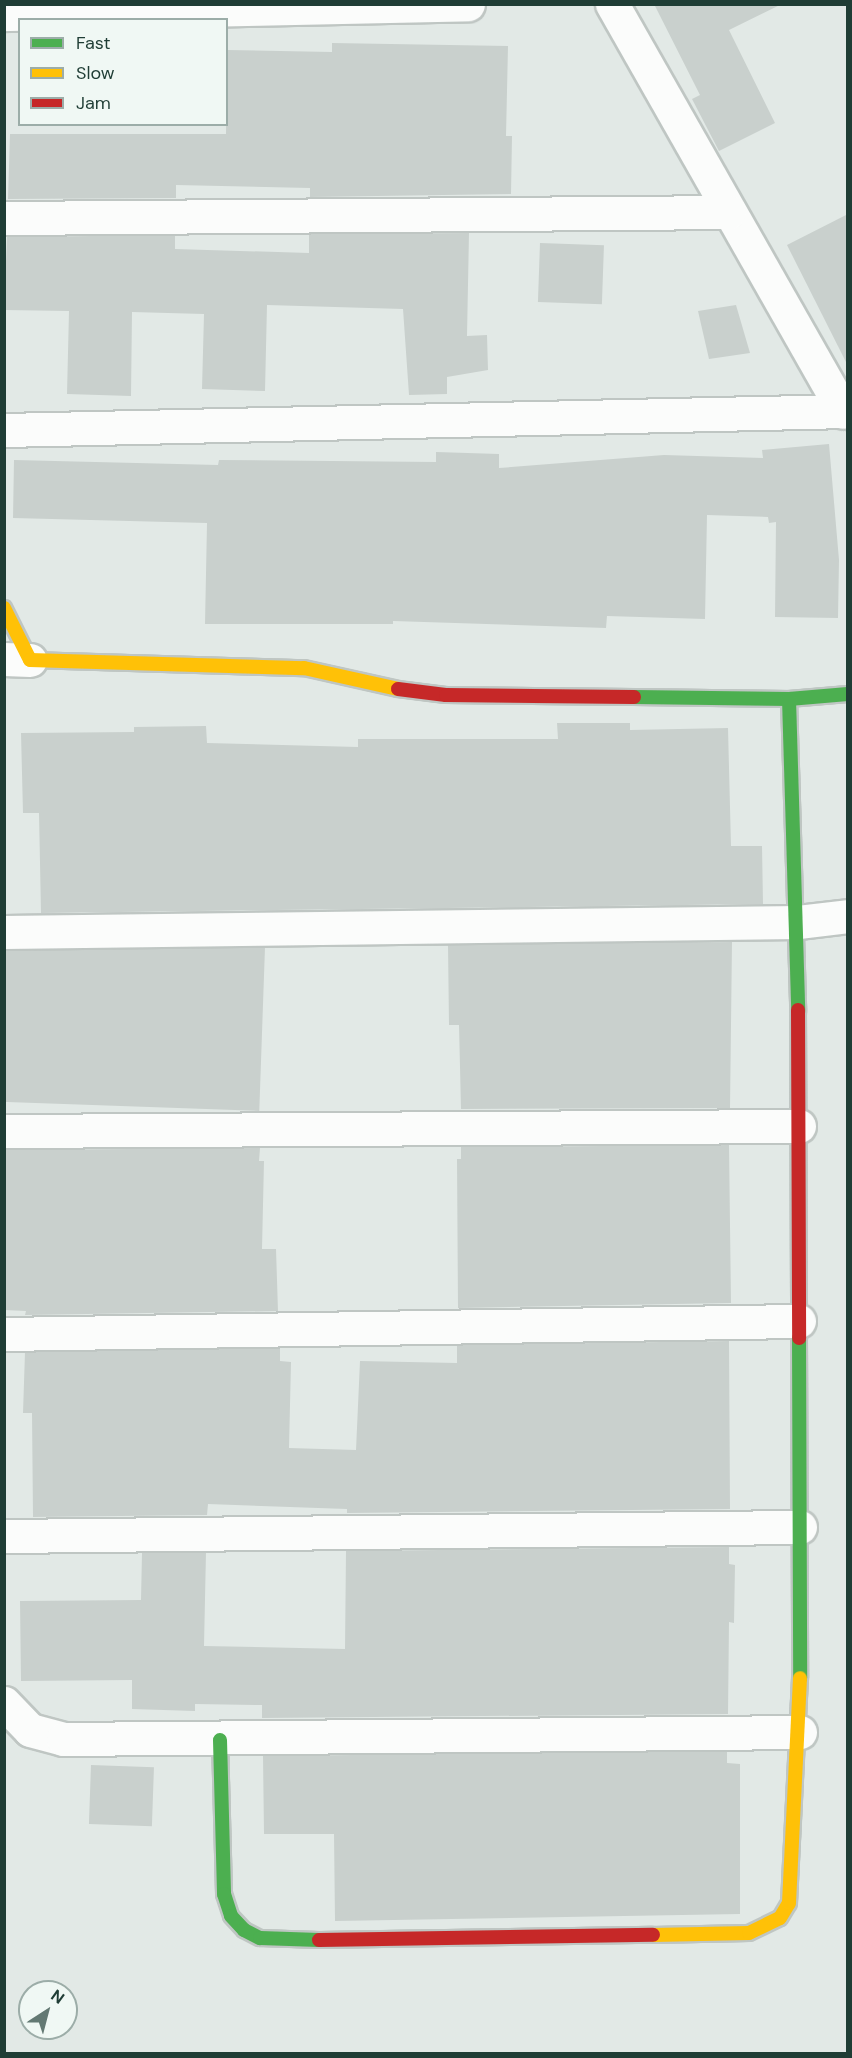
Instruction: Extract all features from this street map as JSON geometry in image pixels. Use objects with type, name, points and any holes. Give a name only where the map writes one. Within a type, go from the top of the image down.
[{"type":"street","points":[[4,14],[151,7],[468,4]]},
{"type":"street","points":[[4,430],[846,412],[729,212],[612,4]]},
{"type":"street","points":[[4,218],[729,212]]},
{"type":"street","points":[[4,608],[17,659],[304,668],[405,691],[446,695],[789,699],[848,693]]},
{"type":"street","points":[[220,1740],[224,1894],[231,1916],[244,1930],[260,1938],[295,1941],[749,1933],[768,1926],[780,1918],[789,1903],[800,1732],[800,1527],[798,922],[789,699]]},
{"type":"street","points":[[4,932],[798,922],[848,916]]},
{"type":"street","points":[[4,1131],[799,1126]]},
{"type":"street","points":[[4,1334],[799,1321]]},
{"type":"street","points":[[4,1536],[800,1527]]},
{"type":"street","points":[[4,1703],[30,1730],[63,1739],[220,1740],[800,1732]]},
{"type":"building","points":[[654,4],[782,4],[729,30],[775,123],[719,151],[692,99],[700,95]]},
{"type":"building","points":[[332,43],[508,46],[506,136],[512,136],[511,194],[310,197],[310,188],[176,185],[176,198],[8,199],[10,134],[226,134],[226,126],[228,126],[228,50],[332,52]]},
{"type":"building","points":[[848,214],[848,366],[787,245]]},
{"type":"building","points":[[469,233],[467,336],[487,335],[488,370],[447,377],[447,394],[409,395],[403,309],[267,305],[265,391],[202,389],[204,314],[132,312],[131,396],[67,394],[69,311],[4,310],[7,237],[175,235],[175,249],[309,253],[309,234]]},
{"type":"building","points":[[540,243],[604,245],[602,304],[538,302]]},
{"type":"building","points":[[736,305],[750,353],[709,359],[698,311]]},
{"type":"building","points":[[829,444],[839,560],[838,618],[775,617],[776,522],[769,523],[768,517],[707,515],[705,619],[607,616],[606,628],[393,621],[393,624],[205,624],[207,523],[13,518],[14,460],[218,465],[219,460],[436,462],[436,452],[499,454],[499,468],[664,455],[763,458],[762,450]]},
{"type":"building","points":[[557,723],[630,723],[630,730],[728,728],[731,846],[762,846],[763,904],[41,913],[39,813],[23,813],[21,733],[134,732],[134,727],[206,726],[207,743],[358,747],[358,739],[558,739]]},
{"type":"building","points":[[4,938],[265,947],[259,1111],[4,1102]]},
{"type":"building","points":[[732,942],[730,1108],[461,1109],[459,1025],[449,1025],[448,945]]},
{"type":"building","points":[[729,1145],[731,1303],[458,1308],[457,1159],[461,1159],[461,1147]]},
{"type":"building","points":[[260,1148],[259,1161],[264,1161],[262,1249],[276,1249],[278,1311],[25,1315],[26,1311],[4,1310],[4,1150]]},
{"type":"building","points":[[729,1341],[730,1509],[347,1513],[347,1509],[208,1504],[207,1515],[33,1517],[32,1413],[23,1413],[25,1352],[280,1348],[280,1361],[291,1362],[289,1448],[356,1450],[360,1361],[457,1363],[457,1345]]},
{"type":"building","points":[[729,1547],[729,1564],[735,1565],[734,1623],[729,1622],[728,1714],[262,1718],[262,1705],[195,1704],[195,1711],[132,1709],[132,1680],[21,1681],[20,1601],[141,1600],[142,1553],[206,1552],[204,1646],[345,1649],[346,1551]]},
{"type":"building","points":[[727,1751],[727,1763],[740,1764],[740,1914],[335,1921],[334,1834],[264,1834],[263,1756]]},
{"type":"building","points":[[91,1765],[154,1767],[152,1826],[89,1824]]},
{"type":"traffic: fast","points":[[634,697],[789,699],[848,694]]},
{"type":"traffic: fast","points":[[789,699],[798,1010]]},
{"type":"traffic: fast","points":[[799,1338],[800,1678]]},
{"type":"traffic: fast","points":[[220,1740],[224,1894],[231,1916],[244,1930],[260,1938],[319,1940]]},
{"type":"traffic: slow","points":[[4,608],[30,660],[304,668],[398,689]]},
{"type":"traffic: slow","points":[[653,1935],[749,1933],[780,1918],[789,1903],[800,1678]]},
{"type":"traffic: jam","points":[[398,689],[446,695],[634,697]]},
{"type":"traffic: jam","points":[[798,1010],[799,1338]]},
{"type":"traffic: jam","points":[[319,1940],[653,1935]]}]
